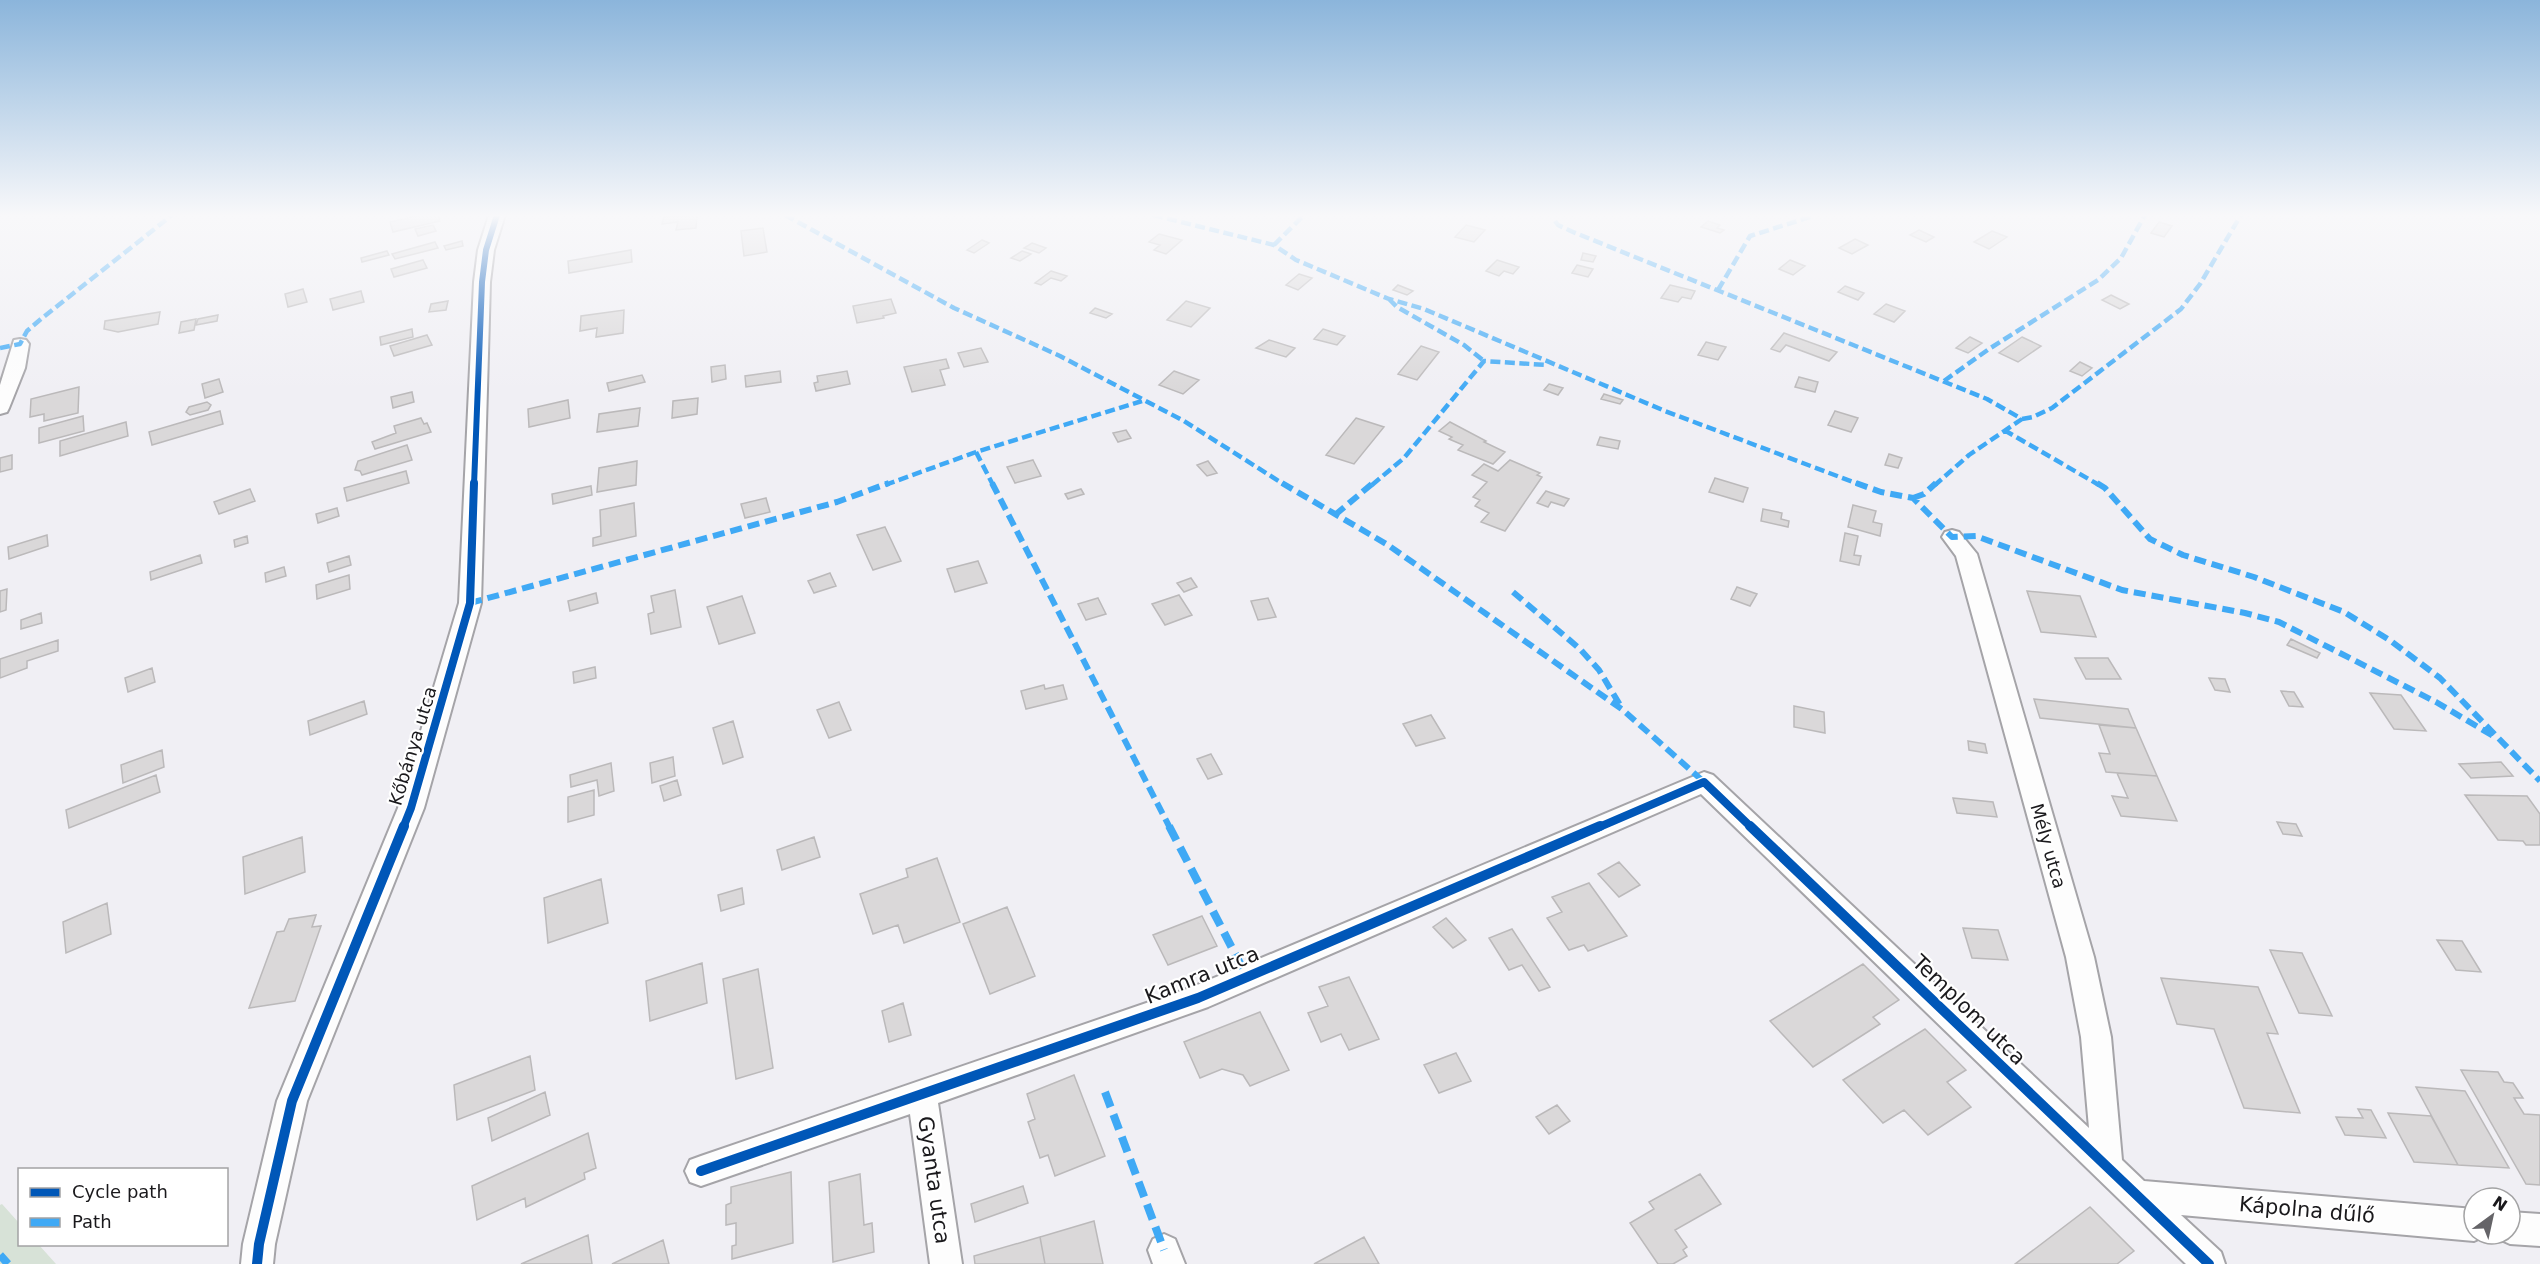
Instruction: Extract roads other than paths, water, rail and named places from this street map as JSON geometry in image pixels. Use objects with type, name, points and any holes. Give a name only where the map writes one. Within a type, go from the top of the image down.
[{"type":"street","name":"Kőbánya utca","points":[[257,1264],[259,1244],[292,1101],[411,808],[470,603],[483,274]]},
{"type":"street","points":[[0,408],[16,368],[20,344]]},
{"type":"street","name":"Mély utca","points":[[1952,537],[1966,554],[2080,957],[2096,1037],[2107,1165]]},
{"type":"street","name":"Templom utca","points":[[1704,782],[2209,1264]]},
{"type":"street","name":"Kamra utca","points":[[701,1171],[1198,998],[1704,782]]},
{"type":"street","name":"Gyanta utca","points":[[922,1095],[946,1264]]},
{"type":"street","name":"Kápolna dűlő","points":[[2140,1196],[2462,1223]]},
{"type":"street","points":[[2522,1229],[2540,1230]]}]
